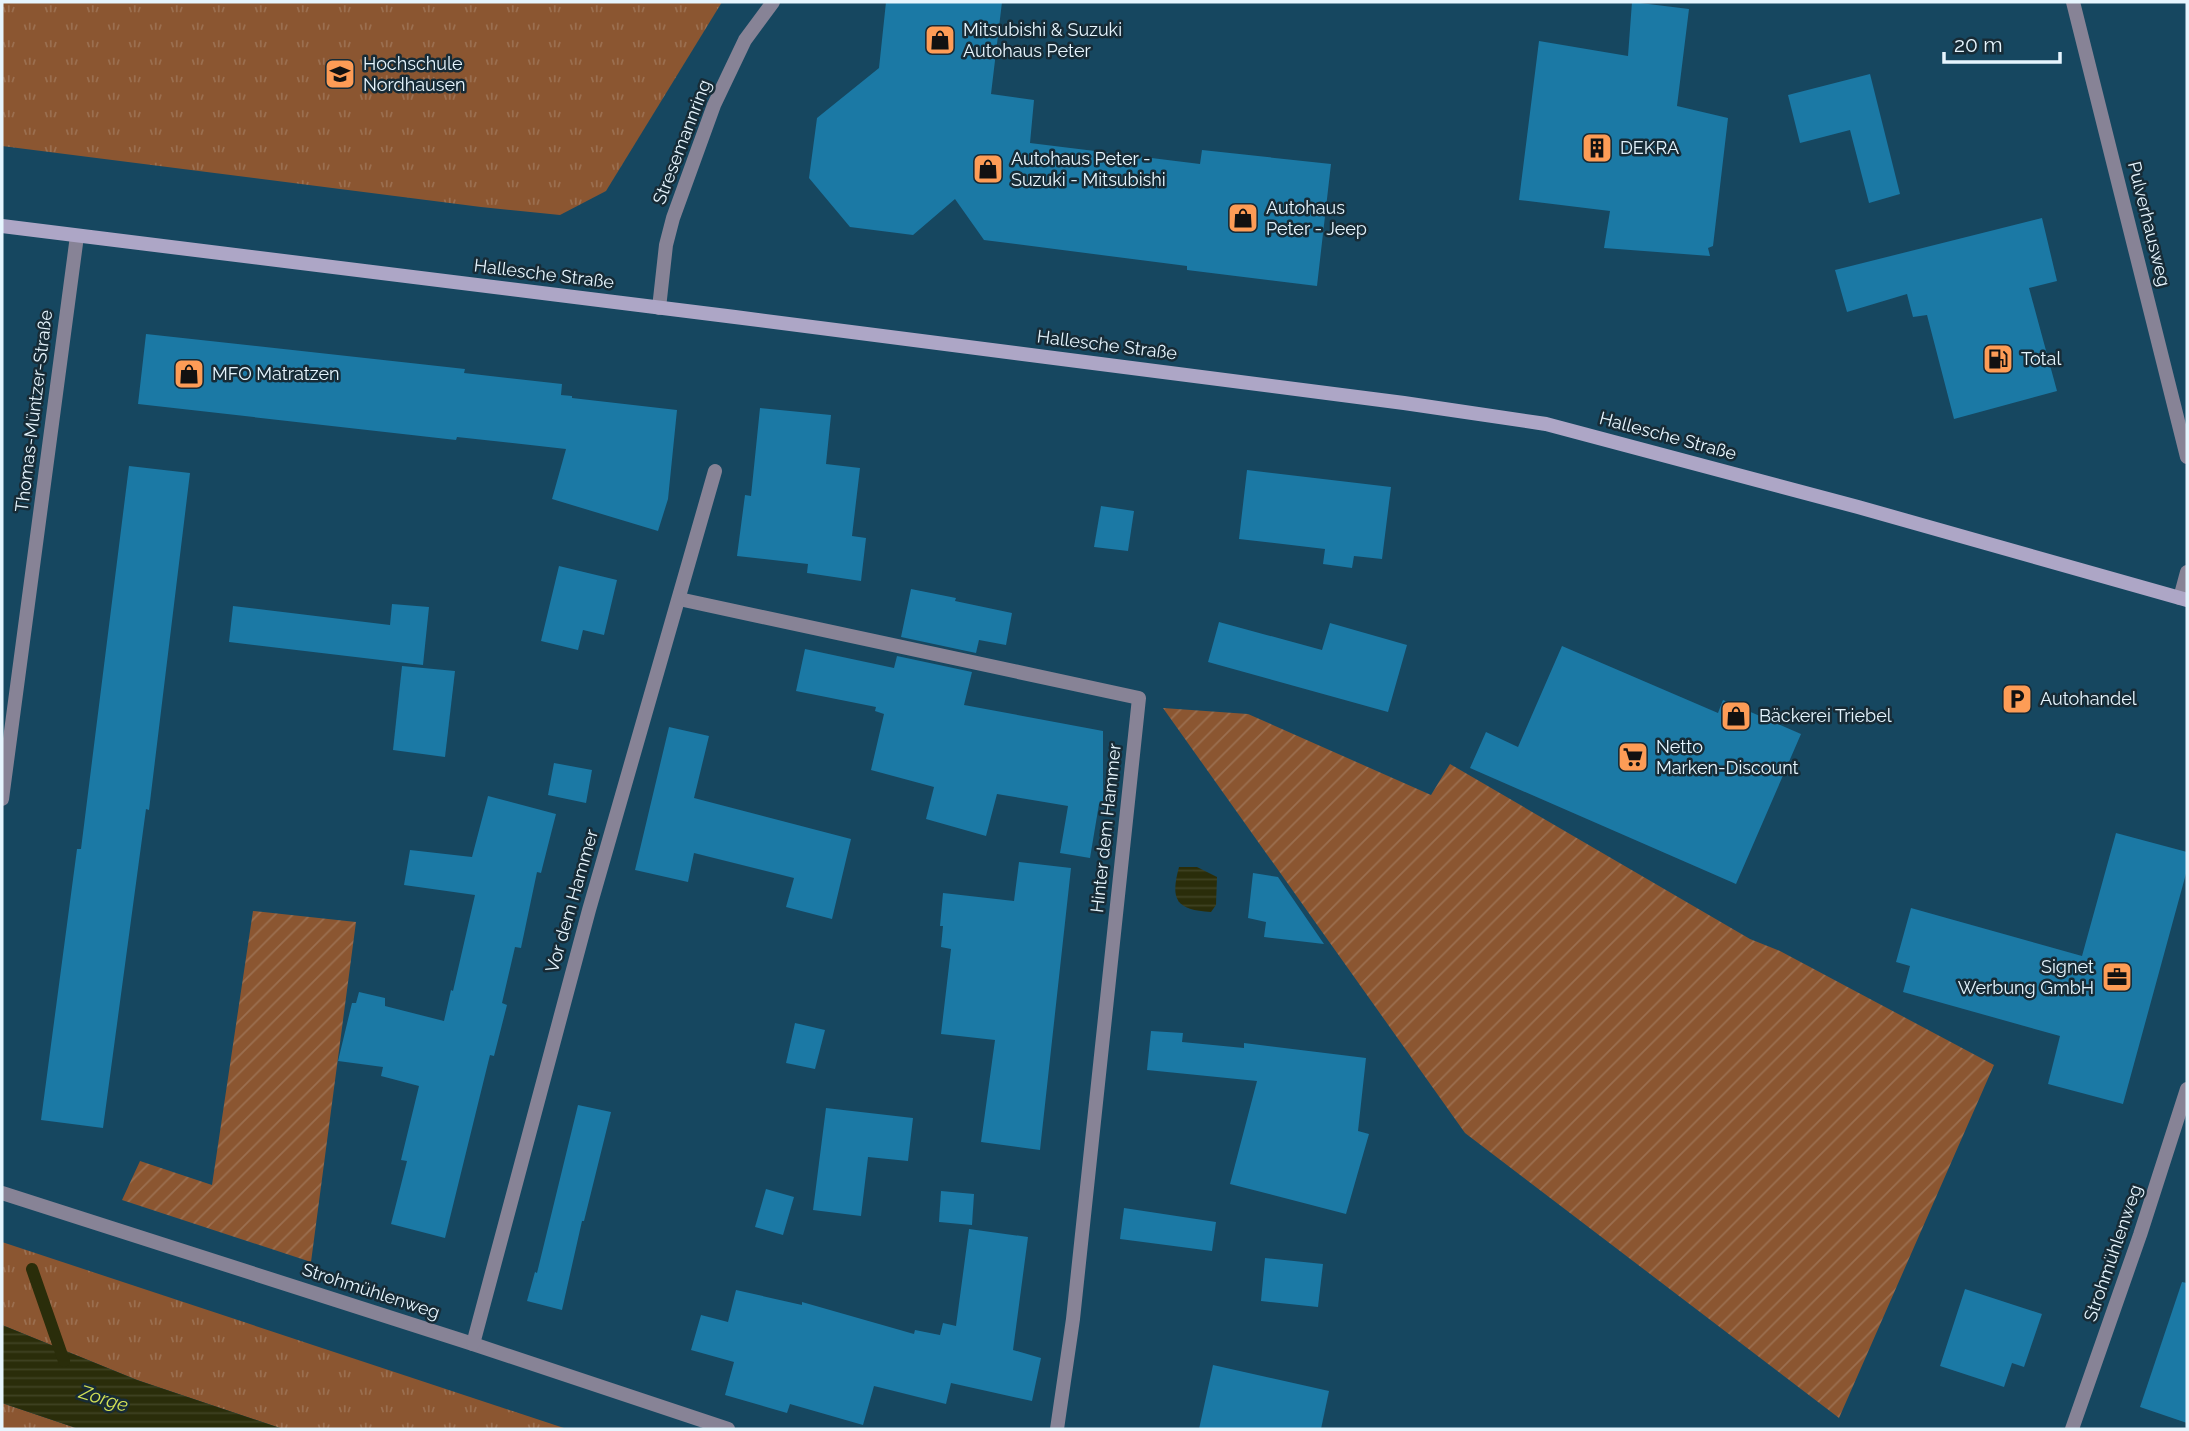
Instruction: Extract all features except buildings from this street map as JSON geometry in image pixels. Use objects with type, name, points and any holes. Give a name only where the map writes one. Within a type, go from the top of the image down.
[{"type":"main road","name":"Hallesche Straße","points":[[2,226],[1404,403],[1546,424],[1858,507],[2184,599]]},
{"type":"street","name":"Stresemannring","points":[[660,308],[666,245],[673,218],[714,105],[745,40],[773,2]]},
{"type":"street","name":"Pulverhausweg","points":[[2073,2],[2187,457]]},
{"type":"street","name":"Thomas-Müntzer-Straße","points":[[2,800],[76,236]]},
{"type":"street","name":"Vor dem Hammer","points":[[473,1344],[589,910],[715,471]]},
{"type":"street","points":[[2184,599],[2187,572]]},
{"type":"street","name":"Hinter dem Hammer","points":[[679,599],[1139,698],[1074,1306],[1057,1429]]},
{"type":"street","name":"Strohmühlenweg","points":[[2072,1429],[2140,1235],[2187,1089]]},
{"type":"street","name":"Strohmühlenweg","points":[[2,1193],[473,1344],[727,1429]]},
{"type":"green space","name":"Hochschule Nordhausen","points":[[2,2],[722,2],[606,191],[560,215],[2,146]]},
{"type":"green space","points":[[1163,708],[1248,714],[1431,795],[1450,764],[1750,939],[1780,951],[1994,1065],[1839,1418],[1465,1133]]},
{"type":"green space","points":[[253,911],[356,922],[311,1262],[122,1200],[140,1161],[212,1185]]},
{"type":"green space","points":[[2,1242],[567,1429],[283,1429],[137,1380],[2,1325]]},
{"type":"green space","points":[[2,1403],[79,1429],[2,1429]]},
{"type":"water","points":[[1179,867],[1197,867],[1217,877],[1216,905],[1211,912],[1190,909],[1178,901],[1175,888]]},
{"type":"water","name":"Zorge","points":[[2,1325],[137,1380],[283,1429],[79,1429],[2,1403]]},
{"type":"waterway","points":[[32,1269],[64,1361]]},
{"type":"place","name":"Mitsubishi & Suzuki Autohaus Peter","points":[[940,40]]},
{"type":"place","name":"Hochschule Nordhausen","points":[[340,74]]},
{"type":"place","name":"DEKRA","points":[[1597,148]]},
{"type":"place","name":"Autohaus Peter - Suzuki - Mitsubishi","points":[[988,169]]},
{"type":"place","name":"Autohaus Peter - Jeep","points":[[1243,218]]},
{"type":"place","name":"Total","points":[[1998,359]]},
{"type":"place","name":"MFO Matratzen","points":[[189,374]]},
{"type":"place","name":"Autohandel","points":[[2017,699]]},
{"type":"place","name":"Bäckerei Triebel","points":[[1736,716]]},
{"type":"place","name":"Netto Marken-Discount","points":[[1633,757]]},
{"type":"place","name":"Signet Werbung GmbH","points":[[2117,977]]}]
